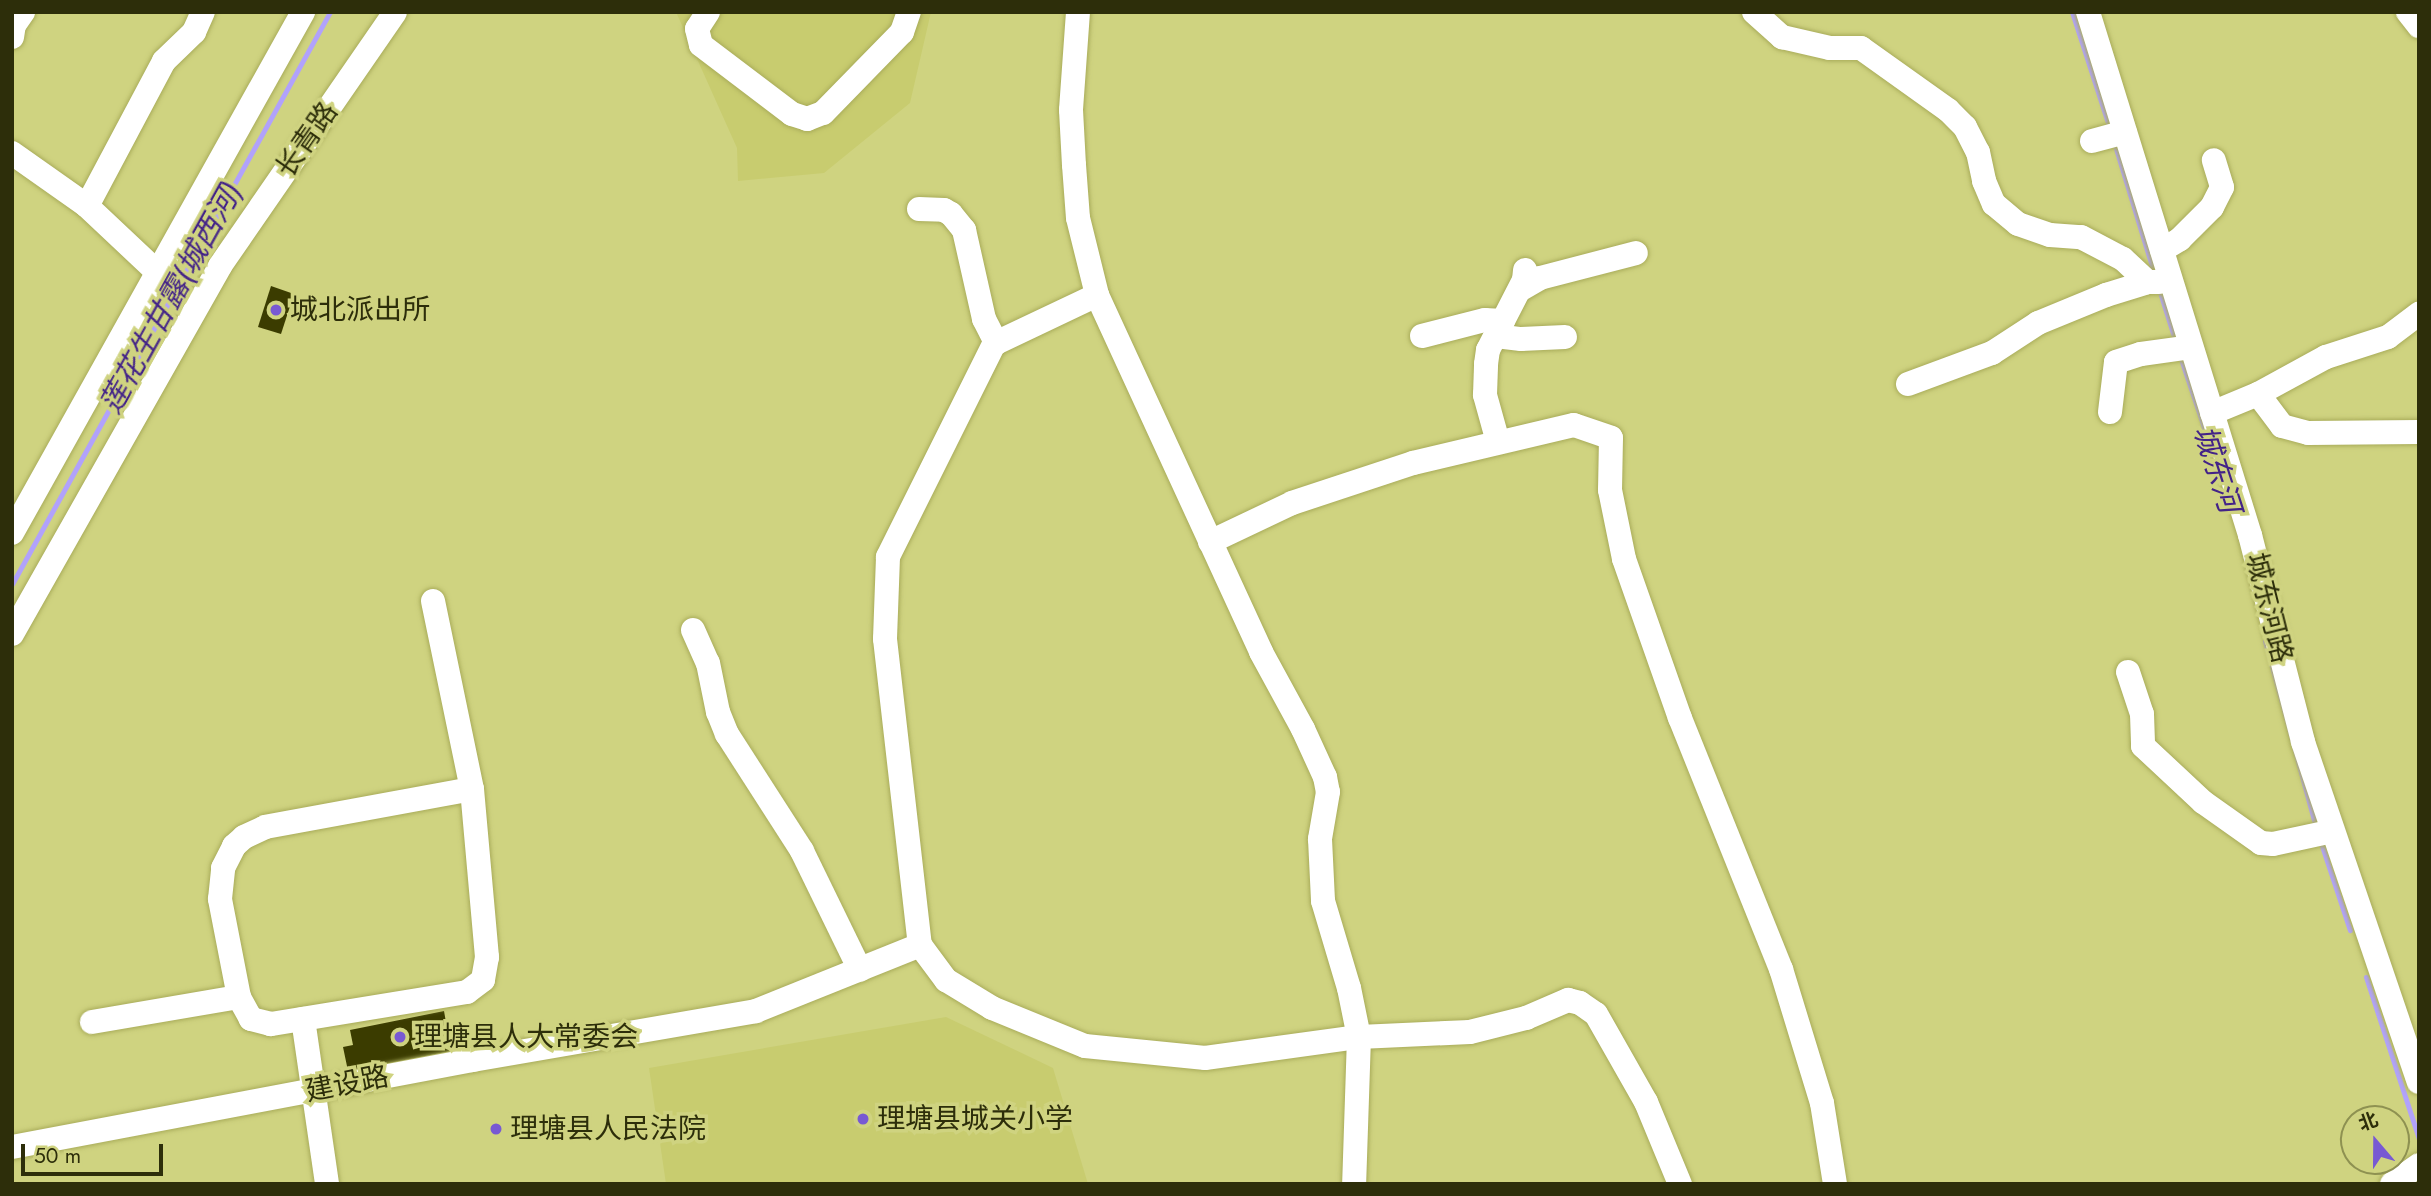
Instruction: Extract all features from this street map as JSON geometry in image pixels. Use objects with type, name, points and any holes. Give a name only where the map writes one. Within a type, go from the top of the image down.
[{"type":"street","points":[[12,37],[14,25],[23,12]]},
{"type":"street","points":[[87,206],[164,61],[194,32],[204,12]]},
{"type":"street","points":[[12,533],[303,12]]},
{"type":"street","name":"长青路","points":[[12,634],[220,266],[396,12]]},
{"type":"street","points":[[708,12],[696,29],[701,45],[792,114],[807,120],[823,113],[893,41],[904,27],[908,12]]},
{"type":"street","points":[[1078,12],[1071,110],[1074,165],[1079,218],[1097,295],[1261,652],[1303,729],[1325,777],[1328,792],[1320,839],[1323,901],[1349,988],[1359,1037],[1354,1184]]},
{"type":"street","points":[[1754,12],[1782,37],[1830,48],[1861,48],[1948,110],[1965,127],[1978,152],[1984,181],[1994,204],[2018,224],[2050,235],[2081,237],[2160,282]]},
{"type":"street","name":"城东河路","points":[[2088,12],[2162,250],[2160,282],[2180,348],[2212,413],[2250,535],[2303,742],[2419,1082]]},
{"type":"street","points":[[2408,12],[2419,26]]},
{"type":"street","points":[[2092,141],[2125,132]]},
{"type":"street","points":[[12,153],[87,206],[157,272]]},
{"type":"street","points":[[2162,250],[2180,239],[2212,207],[2222,187],[2214,160]]},
{"type":"street","points":[[919,209],[944,210],[951,214],[964,230],[984,319],[996,344]]},
{"type":"street","points":[[1498,442],[1487,405],[1484,377],[1488,350],[1523,279],[1540,278],[1636,253]]},
{"type":"street","points":[[1908,384],[1992,353],[2038,323],[2106,295],[2160,282]]},
{"type":"street","points":[[1097,295],[996,344],[888,557],[886,639],[920,945],[946,980],[992,1008],[1085,1046],[1205,1058],[1359,1037],[1470,1032],[1498,1027],[1568,1000],[1588,1006],[1646,1102],[1680,1184]]},
{"type":"street","points":[[2212,413],[2258,394],[2326,357],[2388,337],[2419,314]]},
{"type":"street","points":[[1422,336],[1485,320],[1521,339],[1565,337]]},
{"type":"street","points":[[2110,412],[2116,362],[2180,348]]},
{"type":"street","points":[[2258,394],[2282,426],[2308,433],[2419,432]]},
{"type":"street","points":[[1210,542],[1334,486],[1498,442],[1574,425],[1611,438],[1610,490],[1624,559],[1680,718],[1790,995],[1822,1103],[1835,1184]]},
{"type":"street","points":[[433,601],[472,789],[487,957],[483,980],[467,992],[303,1019],[260,1024],[245,1013],[239,997],[220,884],[223,868],[234,846],[244,836],[265,827],[472,789]]},
{"type":"street","points":[[693,630],[708,663],[718,712],[727,734],[802,850],[860,970]]},
{"type":"street","points":[[2128,672],[2142,714],[2144,746],[2203,802],[2261,844],[2273,844],[2333,831]]},
{"type":"street","name":"建设路","points":[[12,1146],[756,1012],[920,945]]},
{"type":"street","points":[[92,1022],[239,997]]},
{"type":"street","points":[[303,1019],[327,1184]]},
{"type":"street","points":[[2392,1184],[2416,1167]]},
{"type":"shaded area","points":[[676,12],[931,12],[910,103],[824,173],[738,181],[737,148]]},
{"type":"shaded area","name":"理塘县城关小学","points":[[946,1017],[1053,1068],[1088,1184],[666,1184],[649,1068]]},
{"type":"building","name":"城北派出所","points":[[271,286],[294,294],[281,334],[258,327]]},
{"type":"building","name":"理塘县人大常委会","points":[[444,1011],[451,1051],[348,1071],[343,1047],[353,1045],[350,1030]]},
{"type":"waterway","name":"莲花生甘露(城西河)","points":[[12,584],[330,12]]},
{"type":"waterway","name":"城东河","points":[[2072,12],[2110,129]]},
{"type":"waterway","name":"城东河","points":[[2114,142],[2155,276]]},
{"type":"waterway","name":"城东河","points":[[2159,289],[2176,343]]},
{"type":"waterway","name":"城东河","points":[[2180,356],[2208,439]]},
{"type":"waterway","name":"城东河","points":[[2265,641],[2316,827]]},
{"type":"waterway","name":"城东河","points":[[2320,840],[2350,930]]},
{"type":"waterway","name":"城东河","points":[[2366,977],[2419,1139]]},
{"type":"place","name":"城北派出所","points":[[276,310]]},
{"type":"place","name":"理塘县人大常委会","points":[[400,1037]]},
{"type":"place","name":"理塘县城关小学","points":[[863,1119]]},
{"type":"place","name":"理塘县人民法院","points":[[496,1129]]}]
